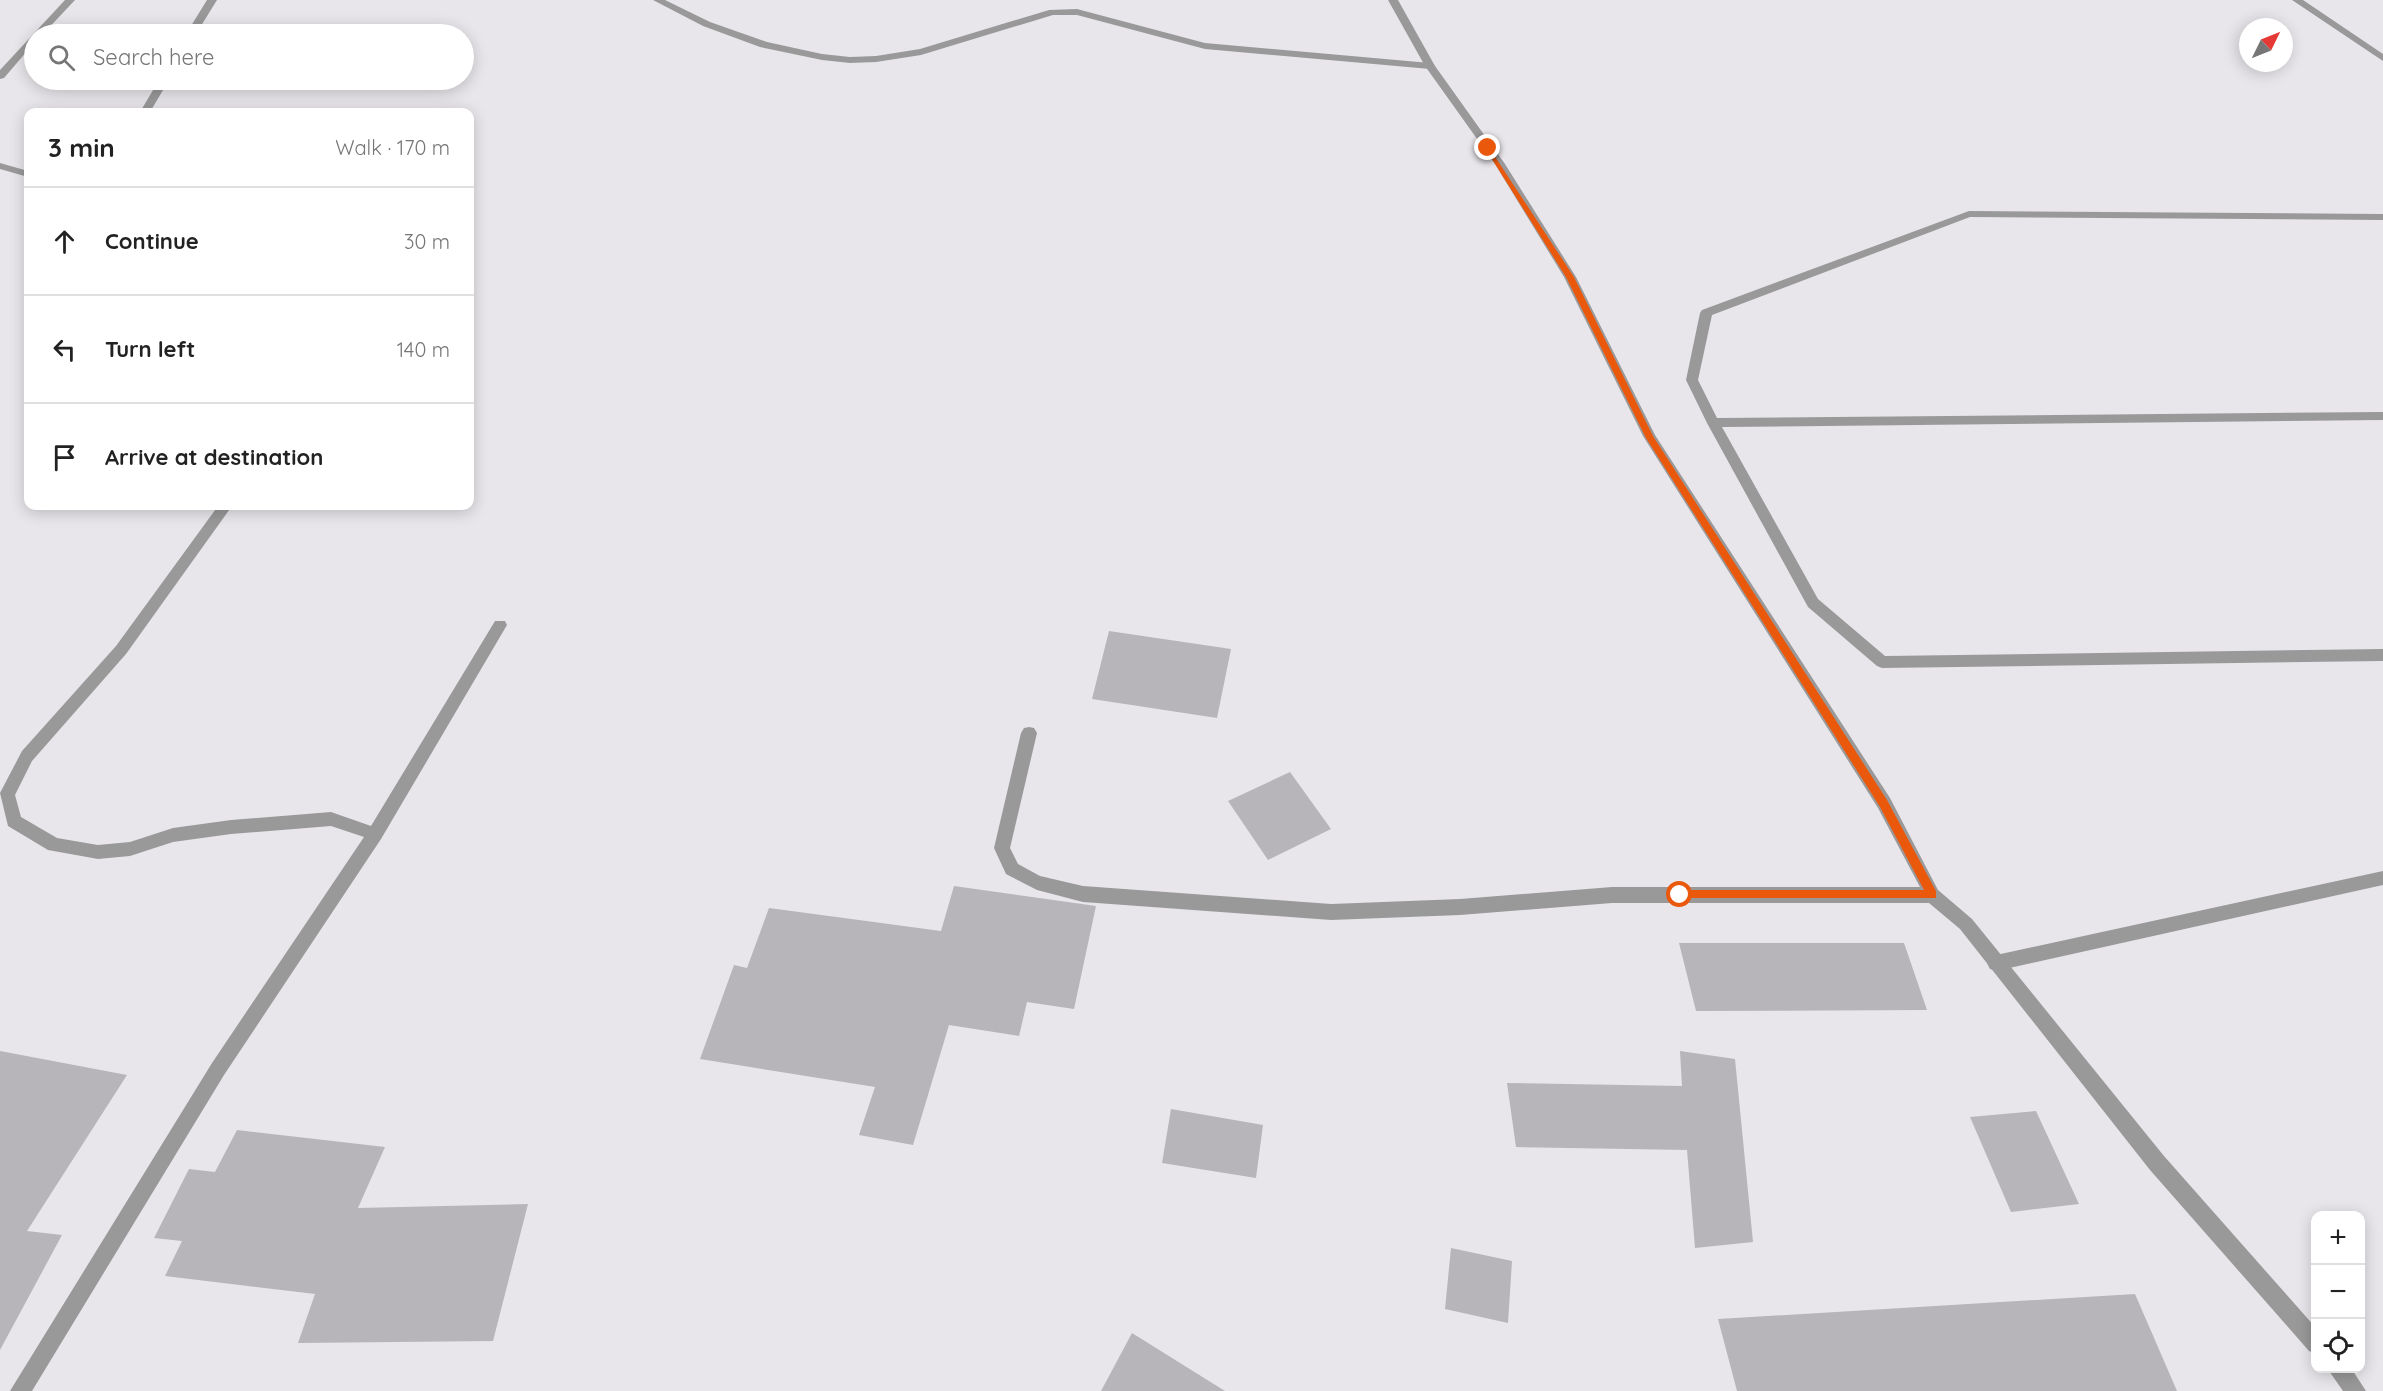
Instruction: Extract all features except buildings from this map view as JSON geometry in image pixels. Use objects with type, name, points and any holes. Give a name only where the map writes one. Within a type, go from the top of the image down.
[{"type":"street","points":[[47,24],[70,0]]},
{"type":"street","points":[[197,24],[212,0]]},
{"type":"street","points":[[658,0],[710,28],[815,56],[875,60],[917,52],[1052,12],[1064,11],[1092,15],[1176,40],[1205,46],[1430,66]]},
{"type":"street","points":[[1393,0],[1430,66],[1500,164],[1570,277],[1649,436],[1884,803],[1932,895],[1966,924],[2157,1163],[2311,1338]]},
{"type":"street","points":[[2297,0],[2383,58]]},
{"type":"street","points":[[0,76],[24,49]]},
{"type":"street","points":[[146,108],[158,90]]},
{"type":"street","points":[[0,166],[24,173]]},
{"type":"street","points":[[2383,217],[1969,214],[1706,313],[1692,381],[1813,603],[1882,662],[2383,655]]},
{"type":"street","points":[[1713,423],[2383,416]]},
{"type":"street","points":[[222,510],[122,650],[27,756],[7,795],[14,821],[54,844],[98,852],[130,849],[173,835],[331,819],[375,834]]},
{"type":"street","points":[[20,1391],[218,1069],[375,834],[501,625]]},
{"type":"street","points":[[1029,733],[1002,848],[1012,869],[1038,883],[1083,894],[1331,912],[1460,907],[1612,895],[1932,895]]},
{"type":"street","points":[[1996,963],[2383,878]]},
{"type":"street","points":[[2341,1373],[2356,1391]]},
{"type":"route","points":[[1488,148],[1570,277],[1649,436],[1884,803],[1932,895],[1680,895]]}]
